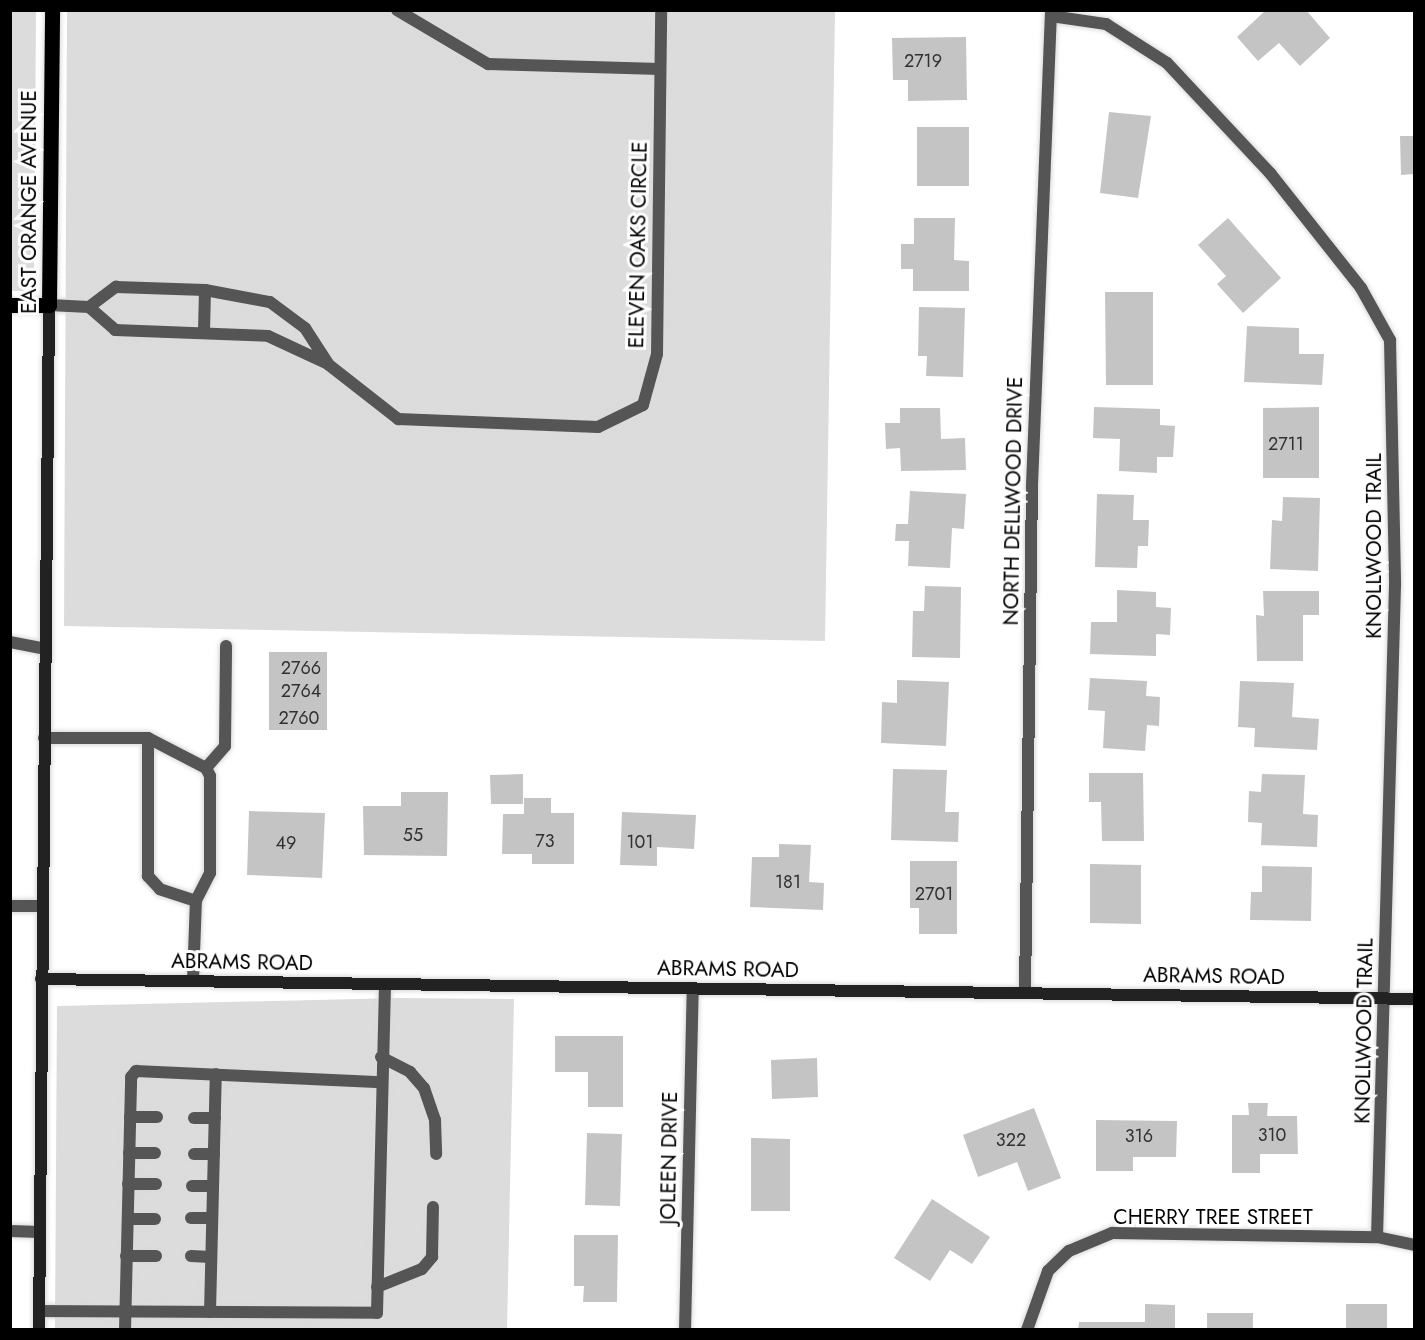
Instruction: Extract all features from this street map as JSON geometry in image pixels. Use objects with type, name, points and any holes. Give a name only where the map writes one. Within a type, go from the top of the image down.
[{"type":"main road","name":"EAST ORANGE AVENUE","points":[[50,305],[52,10]]},
{"type":"main road","points":[[10,305],[50,305]]},
{"type":"street","points":[[397,10],[488,64],[660,69]]},
{"type":"street","name":"ELEVEN OAKS CIRCLE","points":[[329,365],[305,328],[270,302],[205,290],[116,287],[89,307],[115,330],[204,331],[268,336],[329,365],[398,419],[598,427],[643,405],[657,354],[661,10]]},
{"type":"street","name":"NORTH DELLWOOD DRIVE","points":[[1025,993],[1032,484],[1051,13]]},
{"type":"street","name":"KNOLLWOOD TRAIL","points":[[1051,13],[1106,24],[1167,63],[1270,173],[1361,288],[1390,340],[1395,585],[1377,1237]]},
{"type":"street","points":[[204,331],[205,290]]},
{"type":"street","points":[[50,305],[89,307]]},
{"type":"street","name":"EAST ORANGE AVENUE","points":[[39,1329],[50,305]]},
{"type":"street","points":[[10,642],[45,649]]},
{"type":"street","points":[[206,768],[225,746],[226,646]]},
{"type":"street","points":[[44,738],[148,738],[206,768],[210,776],[210,873],[196,901],[194,981]]},
{"type":"street","points":[[148,738],[148,876],[160,889],[196,901]]},
{"type":"street","points":[[10,906],[42,906]]},
{"type":"street","name":"ABRAMS ROAD","points":[[41,979],[1414,999]]},
{"type":"street","points":[[39,1311],[376,1313],[381,1057],[385,984]]},
{"type":"street","name":"JOLEEN DRIVE","points":[[685,1329],[693,988]]},
{"type":"street","points":[[381,1057],[410,1072],[424,1088],[435,1120],[435,1154]]},
{"type":"street","points":[[125,1329],[130,1117],[136,1071],[381,1082]]},
{"type":"street","points":[[210,1312],[216,1074]]},
{"type":"street","points":[[130,1117],[157,1117]]},
{"type":"street","points":[[194,1118],[215,1118]]},
{"type":"street","points":[[129,1153],[155,1153]]},
{"type":"street","points":[[194,1154],[214,1154]]},
{"type":"street","points":[[128,1184],[156,1184]]},
{"type":"street","points":[[192,1186],[213,1186]]},
{"type":"street","points":[[377,1287],[422,1269],[432,1257],[433,1208]]},
{"type":"street","points":[[191,1218],[212,1218]]},
{"type":"street","points":[[128,1219],[155,1219]]},
{"type":"street","points":[[10,1231],[40,1232]]},
{"type":"street","name":"CHERRY TREE STREET","points":[[1027,1329],[1048,1271],[1091,1239],[1112,1233],[1377,1237],[1414,1245]]},
{"type":"street","points":[[126,1256],[156,1256]]},
{"type":"street","points":[[191,1256],[211,1257]]},
{"type":"shaded area","points":[[11,10],[36,11],[34,291],[11,291]]},
{"type":"shaded area","points":[[67,11],[835,11],[825,641],[64,626]]},
{"type":"shaded area","points":[[399,998],[514,999],[507,1329],[55,1330],[57,1006]]},
{"type":"building","points":[[1266,10],[1306,10],[1330,38],[1300,66],[1279,43],[1258,61],[1237,37]]},
{"type":"building","points":[[966,37],[967,100],[908,101],[908,80],[893,80],[892,38]]},
{"type":"building","points":[[1109,112],[1151,116],[1138,198],[1100,193]]},
{"type":"building","points":[[917,127],[969,127],[969,186],[917,186]]},
{"type":"building","points":[[1400,136],[1414,136],[1414,174],[1401,175]]},
{"type":"building","points":[[914,218],[955,218],[954,260],[969,261],[969,291],[913,291],[913,269],[901,269],[901,244],[914,244]]},
{"type":"building","points":[[1228,218],[1281,278],[1243,313],[1217,284],[1226,276],[1198,245]]},
{"type":"building","points":[[1105,292],[1153,292],[1153,385],[1106,385]]},
{"type":"building","points":[[919,307],[965,308],[963,377],[926,376],[927,356],[918,356]]},
{"type":"building","points":[[1247,326],[1299,328],[1299,354],[1324,354],[1322,385],[1244,382]]},
{"type":"building","points":[[1094,407],[1160,409],[1160,425],[1175,426],[1173,457],[1157,457],[1157,473],[1119,471],[1120,439],[1093,438]]},
{"type":"building","points":[[1319,407],[1319,478],[1263,478],[1263,408]]},
{"type":"building","points":[[900,408],[940,408],[941,439],[965,438],[966,470],[901,471],[900,448],[886,449],[885,423],[900,423]]},
{"type":"building","points":[[910,491],[966,494],[964,529],[952,528],[950,568],[908,566],[909,541],[895,541],[896,524],[908,524]]},
{"type":"building","points":[[1097,494],[1134,495],[1133,520],[1149,520],[1148,546],[1138,546],[1137,568],[1095,567]]},
{"type":"building","points":[[1283,497],[1320,498],[1318,571],[1270,569],[1272,520],[1282,521]]},
{"type":"building","points":[[925,586],[961,587],[960,658],[912,657],[913,611],[924,611]]},
{"type":"building","points":[[1117,590],[1156,592],[1156,607],[1171,608],[1170,635],[1156,634],[1156,656],[1090,654],[1091,622],[1117,622]]},
{"type":"building","points":[[1263,591],[1319,591],[1319,615],[1303,615],[1303,661],[1257,661],[1256,615],[1264,616]]},
{"type":"building","points":[[269,652],[327,652],[327,730],[269,730]]},
{"type":"building","points":[[1090,678],[1147,681],[1146,696],[1160,697],[1159,726],[1147,725],[1145,751],[1103,748],[1105,711],[1088,710]]},
{"type":"building","points":[[897,680],[949,682],[946,746],[881,743],[882,702],[897,703]]},
{"type":"building","points":[[1240,681],[1294,683],[1292,717],[1319,719],[1317,750],[1254,747],[1255,728],[1238,727]]},
{"type":"building","points":[[893,769],[947,770],[945,812],[959,812],[958,842],[891,840]]},
{"type":"building","points":[[1089,773],[1143,773],[1144,841],[1102,841],[1101,802],[1089,802]]},
{"type":"building","points":[[523,774],[523,804],[491,804],[490,775]]},
{"type":"building","points":[[1262,774],[1305,775],[1303,814],[1318,815],[1317,847],[1261,845],[1262,823],[1248,822],[1249,791],[1261,792]]},
{"type":"building","points":[[401,792],[448,792],[447,856],[364,855],[363,806],[401,806]]},
{"type":"building","points":[[524,798],[551,798],[551,813],[574,813],[574,864],[532,864],[532,854],[502,854],[503,814],[524,814]]},
{"type":"building","points":[[249,811],[325,813],[322,878],[247,875]]},
{"type":"building","points":[[622,812],[696,815],[694,849],[657,847],[657,866],[620,865]]},
{"type":"building","points":[[779,844],[811,845],[809,882],[824,883],[823,910],[750,907],[752,857],[779,857]]},
{"type":"building","points":[[910,861],[957,861],[957,934],[919,934],[919,908],[910,908]]},
{"type":"building","points":[[1090,864],[1141,865],[1141,924],[1090,923]]},
{"type":"building","points":[[1262,866],[1312,867],[1311,921],[1250,920],[1251,892],[1262,892]]},
{"type":"building","points":[[555,1036],[623,1036],[623,1107],[588,1107],[588,1072],[555,1072]]},
{"type":"building","points":[[817,1058],[818,1097],[772,1099],[771,1060]]},
{"type":"building","points":[[1248,1103],[1268,1103],[1267,1116],[1297,1116],[1298,1154],[1260,1154],[1260,1173],[1232,1173],[1232,1115],[1249,1115]]},
{"type":"building","points":[[1034,1108],[1061,1178],[1028,1191],[1017,1162],[978,1177],[963,1135]]},
{"type":"building","points":[[1096,1120],[1177,1121],[1176,1157],[1133,1157],[1133,1171],[1096,1171]]},
{"type":"building","points":[[587,1133],[622,1134],[620,1206],[585,1205]]},
{"type":"building","points":[[751,1138],[790,1139],[790,1211],[751,1211]]},
{"type":"building","points":[[932,1199],[990,1237],[972,1264],[950,1250],[930,1281],[894,1258]]},
{"type":"building","points":[[574,1235],[618,1235],[617,1302],[583,1302],[584,1286],[574,1286]]},
{"type":"building","points":[[1145,1304],[1175,1305],[1175,1330],[1078,1330],[1079,1322],[1145,1322]]},
{"type":"building","points":[[1346,1304],[1387,1304],[1387,1330],[1346,1330]]},
{"type":"building","points":[[1207,1313],[1253,1313],[1253,1330],[1207,1330]]}]
